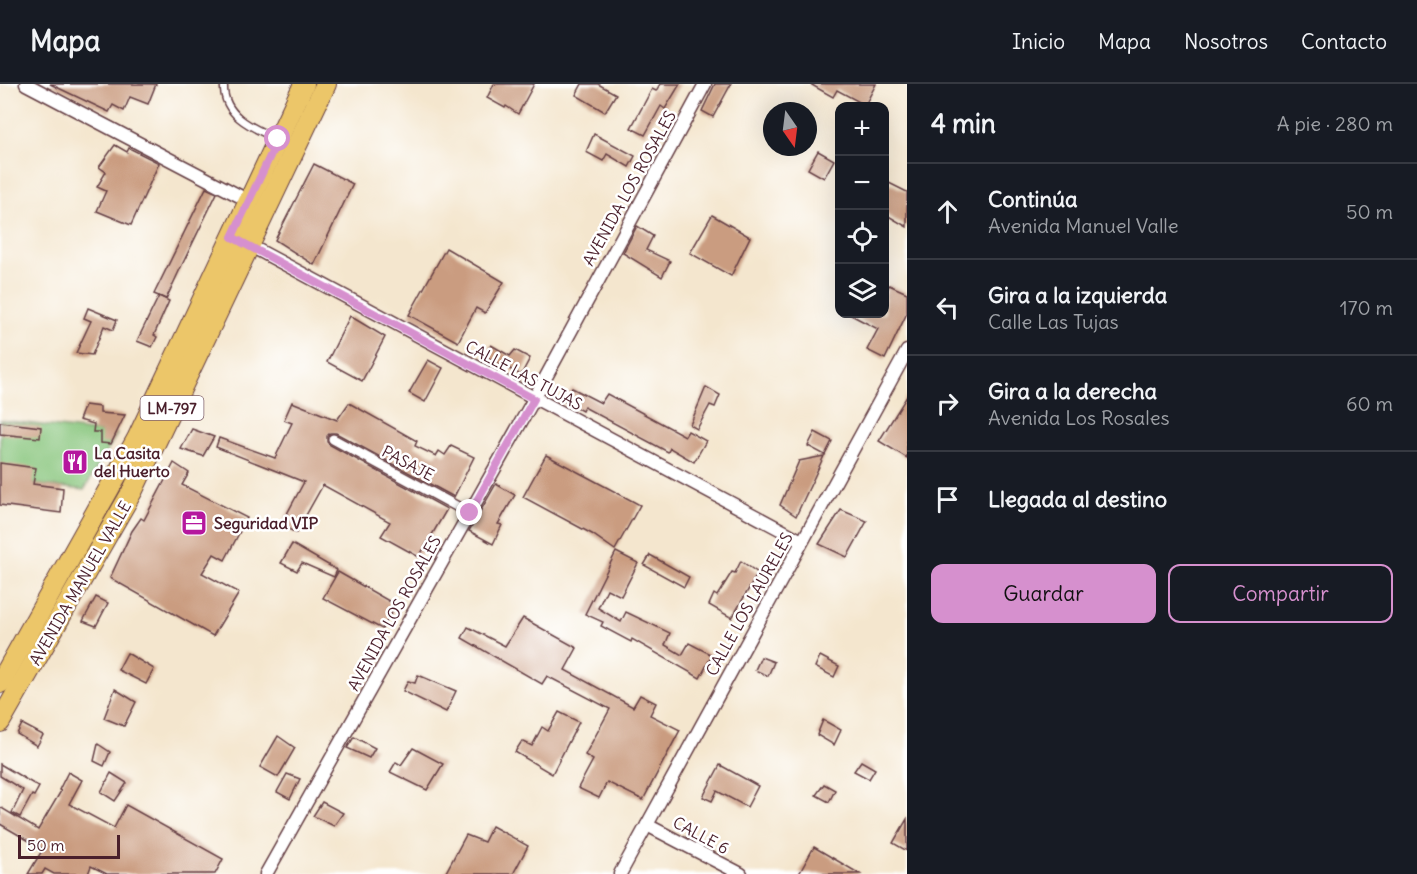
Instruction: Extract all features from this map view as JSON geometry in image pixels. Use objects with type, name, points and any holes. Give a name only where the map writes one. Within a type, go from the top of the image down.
[{"type":"main road","name":"AVENIDA MANUEL VALLE","points":[[0,722],[133,490],[241,241],[249,201],[304,84]]},
{"type":"main road","name":"AVENIDA MANUEL VALLE","points":[[0,683],[137,439],[326,84]]},
{"type":"street","points":[[26,84],[249,201]]},
{"type":"street","name":"AVENIDA LOS ROSALES","points":[[266,874],[534,399],[705,84]]},
{"type":"street","name":"CALLE LAS TUJAS","points":[[241,241],[802,541]]},
{"type":"street","name":"CALLE LOS LAURELES","points":[[620,874],[907,351]]},
{"type":"street","name":"PASAJE","points":[[333,440],[470,513]]},
{"type":"street","name":"CALLE 6","points":[[646,825],[741,874]]},
{"type":"lane","points":[[224,84],[225,100],[231,112],[261,132],[278,139]]},
{"type":"green space","points":[[0,420],[117,434],[84,490],[0,480]]},
{"type":"building","points":[[50,84],[156,84],[148,104],[130,97],[124,111],[113,105],[109,112]]},
{"type":"building","points":[[494,84],[534,84],[518,114],[487,98]]},
{"type":"building","points":[[582,84],[598,84],[616,94],[605,112],[576,95]]},
{"type":"building","points":[[660,84],[680,84],[665,109],[661,106],[645,135],[631,128],[652,89],[656,91]]},
{"type":"building","points":[[715,84],[731,84],[713,117],[702,111]]},
{"type":"building","points":[[810,84],[876,84],[867,102],[859,102],[837,90],[833,97]]},
{"type":"building","points":[[594,134],[635,156],[629,167],[607,154],[603,161],[586,152]]},
{"type":"building","points":[[115,145],[127,152],[129,148],[159,163],[131,225],[97,211],[106,191],[97,187],[106,172],[99,167]]},
{"type":"building","points":[[818,151],[834,160],[824,178],[808,169]]},
{"type":"building","points":[[314,164],[353,184],[314,265],[275,240]]},
{"type":"building","points":[[889,183],[907,192],[907,227],[889,216]]},
{"type":"building","points":[[206,188],[217,193],[166,299],[154,294]]},
{"type":"building","points":[[712,215],[750,237],[731,276],[690,253]]},
{"type":"building","points":[[637,226],[653,236],[646,250],[670,261],[662,277],[623,253]]},
{"type":"building","points":[[446,248],[504,282],[485,313],[476,308],[458,342],[409,315]]},
{"type":"building","points":[[889,285],[907,293],[907,313],[885,359],[867,350],[878,329],[857,318],[889,318]]},
{"type":"building","points":[[159,296],[169,301],[154,335],[157,337],[152,347],[137,341]]},
{"type":"building","points":[[88,308],[117,320],[113,330],[104,326],[92,355],[76,353],[91,321],[84,318]]},
{"type":"building","points":[[350,316],[385,337],[362,381],[327,362]]},
{"type":"building","points":[[491,345],[510,356],[515,350],[530,358],[521,375],[485,356]]},
{"type":"building","points":[[428,360],[443,368],[425,402],[409,393]]},
{"type":"building","points":[[706,387],[720,395],[715,407],[710,405],[697,429],[690,425]]},
{"type":"building","points":[[572,388],[601,403],[607,394],[685,436],[688,431],[706,441],[694,462],[670,448],[668,452],[584,407],[582,411],[564,401]]},
{"type":"building","points":[[907,396],[907,458],[879,441]]},
{"type":"building","points":[[292,402],[337,420],[349,403],[417,441],[415,446],[436,456],[439,451],[445,455],[451,446],[474,457],[454,497],[336,433],[330,433],[327,436],[327,442],[330,445],[447,509],[419,557],[381,536],[390,522],[323,485],[296,533],[281,525],[304,482],[216,447],[219,438],[275,458],[292,423],[284,420]]},
{"type":"building","points":[[85,405],[100,407],[100,413],[125,415],[111,444],[101,443],[101,432],[93,432],[94,424],[79,420]]},
{"type":"building","points":[[0,422],[41,427],[40,438],[0,434]]},
{"type":"building","points":[[192,429],[214,437],[203,456],[181,449]]},
{"type":"building","points":[[815,432],[832,441],[825,455],[808,446]]},
{"type":"building","points":[[546,455],[640,505],[615,550],[592,534],[523,497]]},
{"type":"building","points":[[824,456],[796,516],[780,505],[799,461]]},
{"type":"building","points":[[0,463],[36,468],[33,484],[63,488],[61,513],[0,505]]},
{"type":"building","points":[[174,463],[189,473],[182,485],[247,518],[225,560],[214,554],[202,573],[239,593],[213,636],[110,578],[132,531],[141,518],[144,520]]},
{"type":"building","points":[[496,484],[515,495],[498,524],[502,525],[493,544],[469,531]]},
{"type":"building","points":[[841,510],[867,521],[847,557],[819,544]]},
{"type":"building","points":[[292,544],[337,570],[334,577],[302,563],[297,571],[281,563]]},
{"type":"building","points":[[616,552],[638,563],[621,596],[607,589],[598,608],[621,622],[626,612],[670,633],[665,645],[682,655],[689,643],[712,655],[700,678],[632,639],[631,642],[601,626],[603,622],[585,614]]},
{"type":"building","points":[[650,555],[689,577],[684,587],[644,565]]},
{"type":"building","points":[[741,561],[758,573],[732,618],[709,605],[714,594],[717,596],[732,572],[735,573]]},
{"type":"building","points":[[338,572],[396,605],[382,629],[323,598]]},
{"type":"building","points":[[96,597],[108,603],[96,626],[83,621]]},
{"type":"building","points":[[523,618],[577,648],[565,670],[633,707],[640,695],[656,703],[650,715],[680,730],[643,800],[607,782],[599,798],[578,788],[593,760],[585,755],[610,709],[547,676],[542,684],[462,638],[468,627],[505,646]]},
{"type":"building","points":[[127,653],[154,669],[146,684],[118,670]]},
{"type":"building","points":[[820,656],[839,666],[834,677],[815,667]]},
{"type":"building","points":[[761,657],[774,662],[768,676],[755,670]]},
{"type":"building","points":[[418,675],[456,691],[446,712],[403,691],[408,681],[415,683]]},
{"type":"building","points":[[115,689],[136,702],[124,726],[104,718]]},
{"type":"building","points":[[559,712],[579,722],[552,774],[515,752],[522,741],[532,746],[542,727],[548,731]]},
{"type":"building","points":[[823,720],[841,730],[834,745],[817,735]]},
{"type":"building","points":[[22,724],[43,735],[37,746],[17,734]]},
{"type":"building","points":[[278,736],[295,748],[278,777],[260,767]]},
{"type":"building","points":[[354,737],[375,748],[369,758],[347,748]]},
{"type":"building","points":[[98,744],[110,752],[104,766],[94,761]]},
{"type":"building","points":[[413,748],[443,764],[427,790],[390,772],[396,762],[401,765]]},
{"type":"building","points":[[861,761],[875,769],[869,779],[854,771]]},
{"type":"building","points":[[0,764],[39,787],[20,817],[12,813],[23,790],[0,776]]},
{"type":"building","points":[[720,765],[758,786],[747,807],[717,791],[712,801],[703,797]]},
{"type":"building","points":[[68,772],[82,780],[69,804],[114,828],[126,805],[223,859],[215,874],[107,874],[91,866],[88,874],[54,874],[45,869],[42,874],[28,874],[43,849],[0,824],[0,807],[38,830],[61,791],[59,790]]},
{"type":"building","points":[[111,773],[127,783],[115,801],[101,792]]},
{"type":"building","points":[[287,774],[300,779],[290,799],[277,792]]},
{"type":"building","points":[[824,784],[835,790],[829,802],[816,795]]},
{"type":"building","points":[[322,802],[343,813],[334,826],[313,816]]},
{"type":"building","points":[[907,819],[907,851],[893,843]]},
{"type":"building","points":[[492,826],[528,846],[513,874],[445,874],[466,835],[484,842]]},
{"type":"building","points":[[814,847],[860,874],[799,874]]},
{"type":"place","name":"La Casita del Huerto","points":[[75,462]]},
{"type":"place","name":"Seguridad VIP","points":[[194,523]]},
{"type":"route","points":[[278,139],[232,237],[534,399],[470,513]]}]
